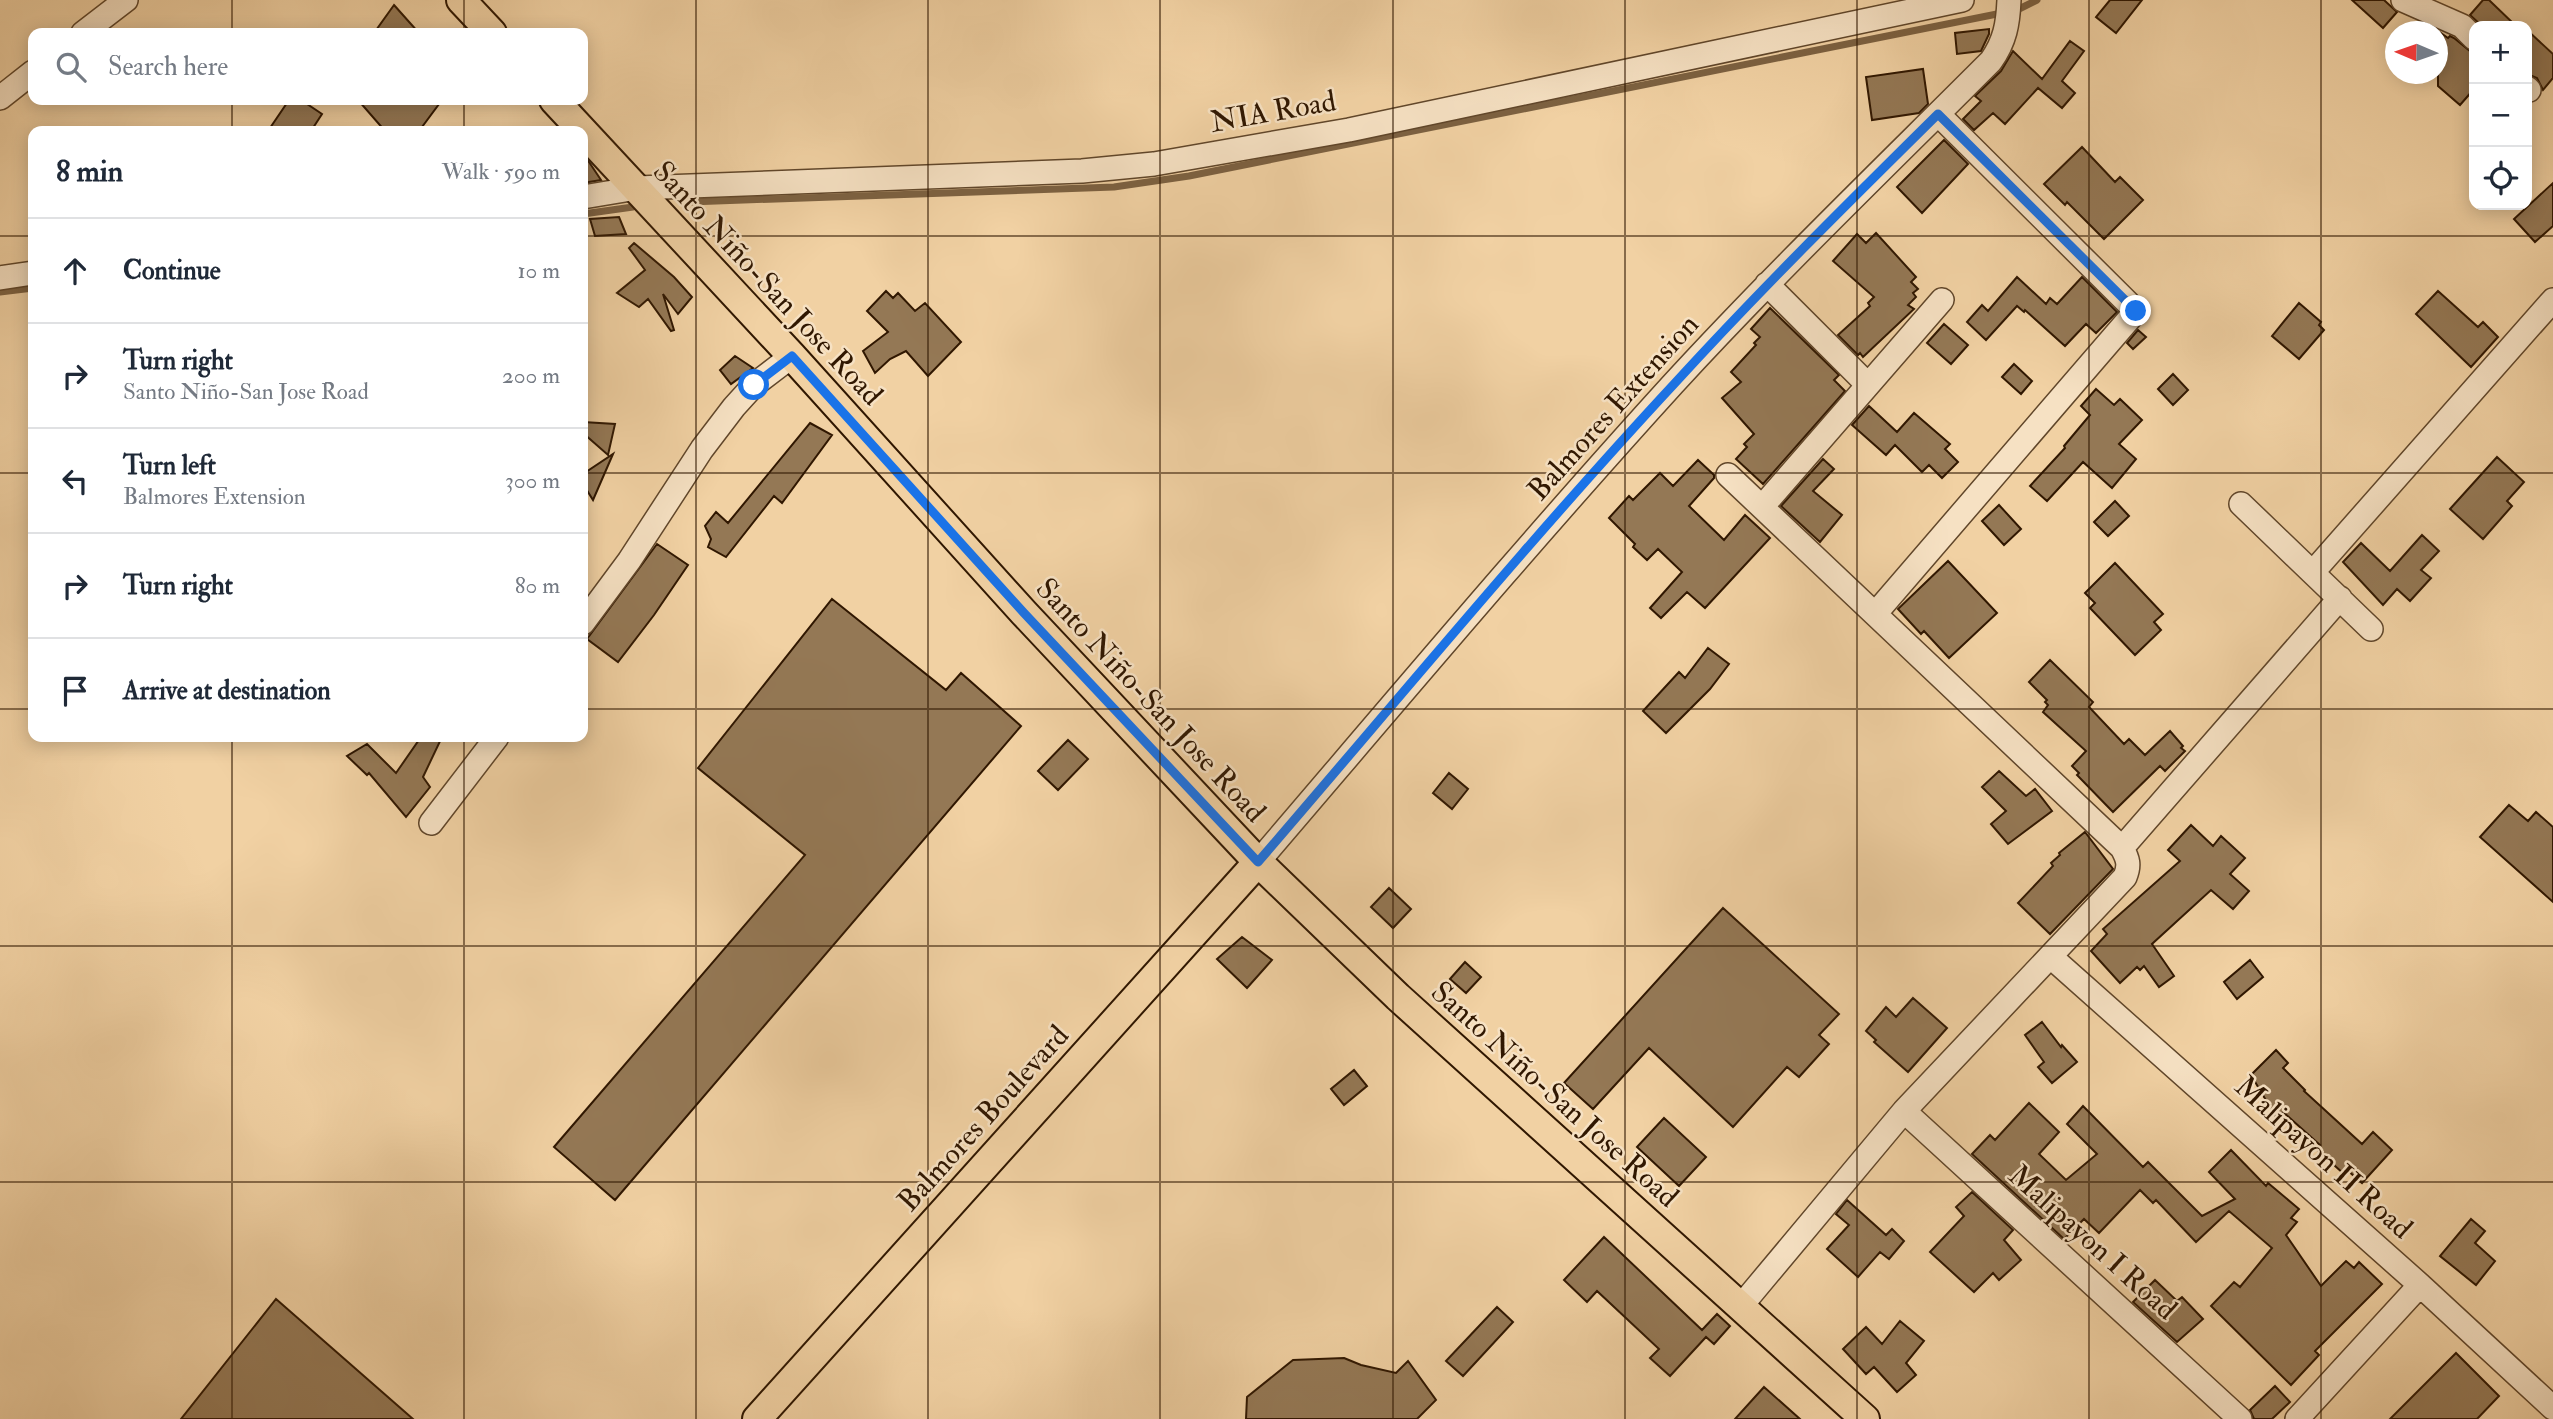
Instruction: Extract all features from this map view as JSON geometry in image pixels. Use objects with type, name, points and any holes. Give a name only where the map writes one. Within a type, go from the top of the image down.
[{"type":"main road","points":[[461,0],[487,28]]},
{"type":"main road","name":"Santo Niño-San Jose Road","points":[[559,105],[579,126]]},
{"type":"main road","name":"Santo Niño-San Jose Road","points":[[588,136],[792,356],[1024,613],[1258,862],[1398,997],[1865,1419]]},
{"type":"main road","name":"Balmores Boulevard","points":[[757,1419],[1258,862]]},
{"type":"street","points":[[90,28],[126,0]]},
{"type":"street","name":"NIA Road","points":[[588,196],[637,188],[1082,172],[1154,164],[1349,130],[1962,0]]},
{"type":"street","name":"Balmores Extension","points":[[1258,862],[1574,494],[1675,383],[1768,285],[1991,61],[2007,33],[2009,0]]},
{"type":"street","points":[[2403,0],[2462,26],[2469,33]]},
{"type":"street","points":[[0,98],[28,76]]},
{"type":"street","points":[[1875,614],[2136,311],[1938,114]]},
{"type":"street","points":[[0,278],[28,275]]},
{"type":"street","points":[[1768,285],[1868,385]]},
{"type":"street","points":[[1762,507],[1942,300]]},
{"type":"street","points":[[2313,572],[2553,300]]},
{"type":"street","points":[[588,616],[629,561],[702,449],[734,407],[754,385],[792,356]]},
{"type":"street","points":[[1728,475],[2122,848],[2129,868],[2125,877],[2051,957],[1903,1111],[1741,1306]]},
{"type":"street","points":[[2241,504],[2371,629]]},
{"type":"street","points":[[2122,848],[2340,598]]},
{"type":"street","points":[[431,823],[493,742]]},
{"type":"street","name":"Malipayon II Road","points":[[2051,957],[2420,1285],[2553,1408]]},
{"type":"street","name":"Malipayon I Road","points":[[1903,1111],[2240,1419]]},
{"type":"street","points":[[2297,1419],[2420,1285]]},
{"type":"building","points":[[2110,0],[2142,0],[2116,33],[2096,17]]},
{"type":"building","points":[[2352,0],[2384,0],[2397,12],[2389,21],[2385,21],[2383,28]]},
{"type":"building","points":[[2483,0],[2489,0],[2511,21],[2477,21],[2470,15]]},
{"type":"building","points":[[394,5],[415,28],[378,28]]},
{"type":"building","points":[[1989,29],[1981,51],[1957,54],[1955,33]]},
{"type":"building","points":[[2532,35],[2553,54],[2553,78],[2543,90],[2537,78],[2532,76]]},
{"type":"building","points":[[2450,36],[2469,50],[2469,95],[2460,105],[2438,86],[2448,84]]},
{"type":"building","points":[[2070,41],[2084,51],[2062,81],[2075,93],[2062,108],[2038,88],[2005,124],[1993,113],[1974,130],[1963,119],[1981,101],[1975,96],[2001,71],[2013,51],[2042,79]]},
{"type":"building","points":[[1923,69],[1928,104],[1919,113],[1872,120],[1866,77]]},
{"type":"building","points":[[286,105],[308,105],[322,114],[314,126],[271,126]]},
{"type":"building","points":[[362,105],[438,105],[423,126],[381,126]]},
{"type":"building","points":[[1944,140],[1968,164],[1922,213],[1897,187]]},
{"type":"building","points":[[2082,147],[2115,182],[2120,177],[2143,200],[2104,239],[2067,202],[2065,205],[2044,184]]},
{"type":"building","points":[[588,161],[589,162],[601,180],[588,182]]},
{"type":"building","points":[[2553,183],[2553,226],[2535,242],[2514,219],[2524,210],[2532,210],[2532,202]]},
{"type":"building","points":[[619,217],[626,234],[595,236],[590,219]]},
{"type":"building","points":[[1876,233],[1916,277],[1911,282],[1918,289],[1913,293],[1916,297],[1908,305],[1914,309],[1863,357],[1838,335],[1870,306],[1868,303],[1874,297],[1833,261],[1857,234],[1866,243]]},
{"type":"building","points":[[634,243],[674,277],[692,297],[678,314],[663,294],[674,330],[671,331],[648,299],[639,307],[617,293],[645,270],[629,248]]},
{"type":"building","points":[[2017,277],[2046,304],[2050,298],[2057,304],[2082,277],[2117,312],[2096,333],[2086,324],[2065,346],[2017,306],[1986,340],[1967,322],[1982,305],[1988,311]]},
{"type":"building","points":[[886,291],[893,298],[898,293],[915,311],[925,303],[961,342],[928,376],[906,351],[890,359],[875,373],[863,351],[888,332],[867,311]]},
{"type":"building","points":[[2438,291],[2478,327],[2483,322],[2498,337],[2471,367],[2416,314]]},
{"type":"building","points":[[2299,303],[2321,322],[2319,325],[2324,330],[2299,359],[2272,336]]},
{"type":"building","points":[[1770,308],[1839,375],[1834,380],[1845,391],[1763,484],[1736,459],[1747,447],[1744,444],[1754,434],[1722,398],[1741,382],[1731,372],[1756,345],[1754,343],[1760,337],[1751,329]]},
{"type":"building","points":[[1944,324],[1968,345],[1951,364],[1927,343]]},
{"type":"building","points":[[2138,330],[2146,337],[2133,349],[2127,343]]},
{"type":"building","points":[[735,356],[753,368],[731,384],[720,370]]},
{"type":"building","points":[[2014,364],[2032,381],[2021,394],[2002,377]]},
{"type":"building","points":[[2173,374],[2188,390],[2173,405],[2158,389]]},
{"type":"building","points":[[2096,389],[2114,405],[2120,399],[2142,420],[2119,444],[2136,459],[2112,488],[2083,462],[2047,501],[2030,486],[2065,448],[2090,415],[2081,406]]},
{"type":"building","points":[[1869,406],[1897,432],[1914,413],[1950,444],[1945,449],[1958,462],[1942,478],[1929,465],[1922,472],[1895,445],[1886,455],[1852,425]]},
{"type":"building","points":[[588,422],[615,424],[608,455],[588,437]]},
{"type":"building","points":[[810,423],[832,435],[782,503],[774,496],[726,557],[708,547],[711,539],[705,526],[716,512],[728,523]]},
{"type":"building","points":[[613,454],[593,500],[588,492],[588,471]]},
{"type":"building","points":[[2497,457],[2524,482],[2507,501],[2512,506],[2483,539],[2450,509]]},
{"type":"building","points":[[1823,459],[1834,469],[1813,491],[1842,515],[1820,542],[1781,506]]},
{"type":"building","points":[[1698,460],[1714,478],[1689,506],[1724,540],[1745,515],[1770,538],[1705,608],[1687,592],[1661,618],[1650,608],[1682,572],[1658,549],[1647,560],[1609,518],[1629,496],[1633,500],[1660,473],[1673,486]]},
{"type":"building","points":[[2115,501],[2129,516],[2108,536],[2094,522]]},
{"type":"building","points":[[1999,505],[2021,529],[2004,545],[1982,521]]},
{"type":"building","points":[[2422,535],[2439,551],[2421,570],[2431,578],[2410,601],[2397,589],[2383,605],[2343,562],[2361,543],[2390,571]]},
{"type":"building","points":[[657,544],[688,565],[618,662],[588,638]]},
{"type":"building","points":[[1948,561],[1997,613],[1949,658],[1924,631],[1921,634],[1898,609]]},
{"type":"building","points":[[2115,563],[2163,614],[2154,622],[2161,630],[2135,655],[2090,608],[2095,603],[2085,593]]},
{"type":"building","points":[[832,599],[946,690],[961,673],[1021,726],[615,1200],[554,1147],[805,855],[698,768]]},
{"type":"building","points":[[1708,648],[1729,664],[1710,689],[1666,733],[1643,711],[1679,672],[1685,678]]},
{"type":"building","points":[[2050,660],[2093,702],[2089,707],[2124,744],[2129,739],[2145,755],[2170,731],[2183,746],[2181,748],[2185,751],[2165,771],[2160,766],[2113,812],[2077,775],[2079,773],[2072,766],[2086,751],[2043,712],[2048,705],[2045,702],[2047,700],[2029,682]]},
{"type":"building","points":[[1068,740],[1088,759],[1058,790],[1038,771]]},
{"type":"building","points":[[418,742],[440,742],[423,777],[430,787],[406,817],[369,773],[367,775],[347,756],[367,744],[396,773]]},
{"type":"building","points":[[1999,771],[2026,796],[2035,789],[2052,811],[2008,844],[1991,824],[2006,811],[1982,787]]},
{"type":"building","points":[[1449,773],[1468,789],[1452,809],[1433,793]]},
{"type":"building","points":[[2509,805],[2528,821],[2536,812],[2553,827],[2553,902],[2480,837]]},
{"type":"building","points":[[2191,825],[2213,846],[2221,836],[2245,858],[2230,874],[2249,891],[2233,909],[2211,890],[2152,944],[2174,976],[2159,987],[2144,966],[2140,970],[2137,967],[2120,983],[2091,951],[2107,934],[2103,929],[2180,861],[2168,850]]},
{"type":"building","points":[[2085,832],[2113,869],[2050,934],[2018,903],[2053,866],[2051,863],[2059,853]]},
{"type":"building","points":[[1389,888],[1411,909],[1393,928],[1371,907]]},
{"type":"building","points":[[1723,908],[1839,1014],[1819,1035],[1829,1044],[1799,1077],[1787,1067],[1733,1127],[1649,1048],[1593,1109],[1564,1083]]},
{"type":"building","points":[[1242,937],[1272,960],[1247,988],[1217,959]]},
{"type":"building","points":[[2250,960],[2263,977],[2237,999],[2224,982]]},
{"type":"building","points":[[1465,962],[1481,977],[1466,993],[1450,979]]},
{"type":"building","points":[[1913,998],[1947,1028],[1908,1072],[1874,1042],[1876,1040],[1866,1031],[1886,1007],[1896,1017]]},
{"type":"building","points":[[2042,1022],[2061,1047],[2062,1045],[2077,1062],[2052,1083],[2038,1067],[2044,1062],[2025,1035]]},
{"type":"building","points":[[2276,1050],[2288,1063],[2283,1068],[2304,1091],[2362,1144],[2373,1132],[2392,1150],[2362,1183],[2347,1170],[2344,1174],[2316,1149],[2320,1145],[2283,1112],[2277,1119],[2251,1075]]},
{"type":"building","points":[[1354,1070],[1367,1086],[1344,1105],[1331,1089]]},
{"type":"building","points":[[2029,1103],[2059,1132],[2039,1154],[2066,1180],[2097,1154],[2067,1124],[2083,1106],[2143,1167],[2148,1162],[2202,1216],[2235,1199],[2209,1172],[2231,1150],[2266,1186],[2268,1183],[2299,1209],[2291,1218],[2297,1222],[2286,1235],[2321,1286],[2346,1261],[2354,1268],[2359,1262],[2382,1284],[2315,1351],[2319,1355],[2291,1385],[2211,1306],[2234,1282],[2240,1287],[2272,1248],[2229,1211],[2196,1242],[2156,1200],[2153,1203],[2140,1190],[2099,1233],[2084,1219],[2064,1239],[1972,1154],[1990,1135],[1995,1140]]},
{"type":"building","points":[[1664,1118],[1706,1157],[1679,1186],[1637,1147]]},
{"type":"building","points":[[1972,1192],[2013,1230],[2004,1240],[2021,1260],[1999,1280],[1993,1273],[1974,1292],[1930,1252],[1964,1216],[1956,1207]]},
{"type":"building","points":[[1847,1200],[1886,1235],[1892,1229],[1904,1241],[1889,1259],[1880,1252],[1858,1277],[1827,1249],[1849,1225],[1836,1214]]},
{"type":"building","points":[[2471,1219],[2485,1231],[2475,1243],[2495,1261],[2476,1285],[2440,1256]]},
{"type":"building","points":[[1604,1237],[1702,1330],[1717,1314],[1730,1326],[1714,1344],[1706,1337],[1670,1376],[1650,1358],[1659,1349],[1597,1291],[1587,1302],[1564,1280]]},
{"type":"building","points":[[2155,1280],[2177,1301],[2182,1297],[2203,1319],[2177,1342],[2133,1302]]},
{"type":"building","points":[[276,1299],[413,1419],[181,1419]]},
{"type":"building","points":[[1497,1307],[1513,1322],[1463,1376],[1446,1361]]},
{"type":"building","points":[[1900,1321],[1924,1341],[1906,1363],[1916,1375],[1897,1392],[1874,1367],[1866,1374],[1843,1349],[1866,1327],[1882,1344]]},
{"type":"building","points":[[2456,1353],[2499,1396],[2477,1419],[2390,1419]]},
{"type":"building","points":[[1344,1358],[1396,1373],[1408,1361],[1436,1400],[1417,1419],[1246,1419],[1247,1397],[1293,1360]]},
{"type":"building","points":[[2275,1386],[2290,1402],[2272,1419],[2254,1419],[2250,1410]]},
{"type":"building","points":[[1764,1387],[1800,1419],[1735,1419]]},
{"type":"waterway","points":[[2021,8],[2037,0]]},
{"type":"waterway","points":[[689,202],[1114,187],[1189,176],[1997,14]]},
{"type":"waterway","points":[[588,213],[633,207]]},
{"type":"waterway","points":[[0,292],[28,289]]},
{"type":"route","points":[[754,385],[792,356],[1024,613],[1258,862],[1574,494],[1768,285],[1938,114],[2136,311]]}]
